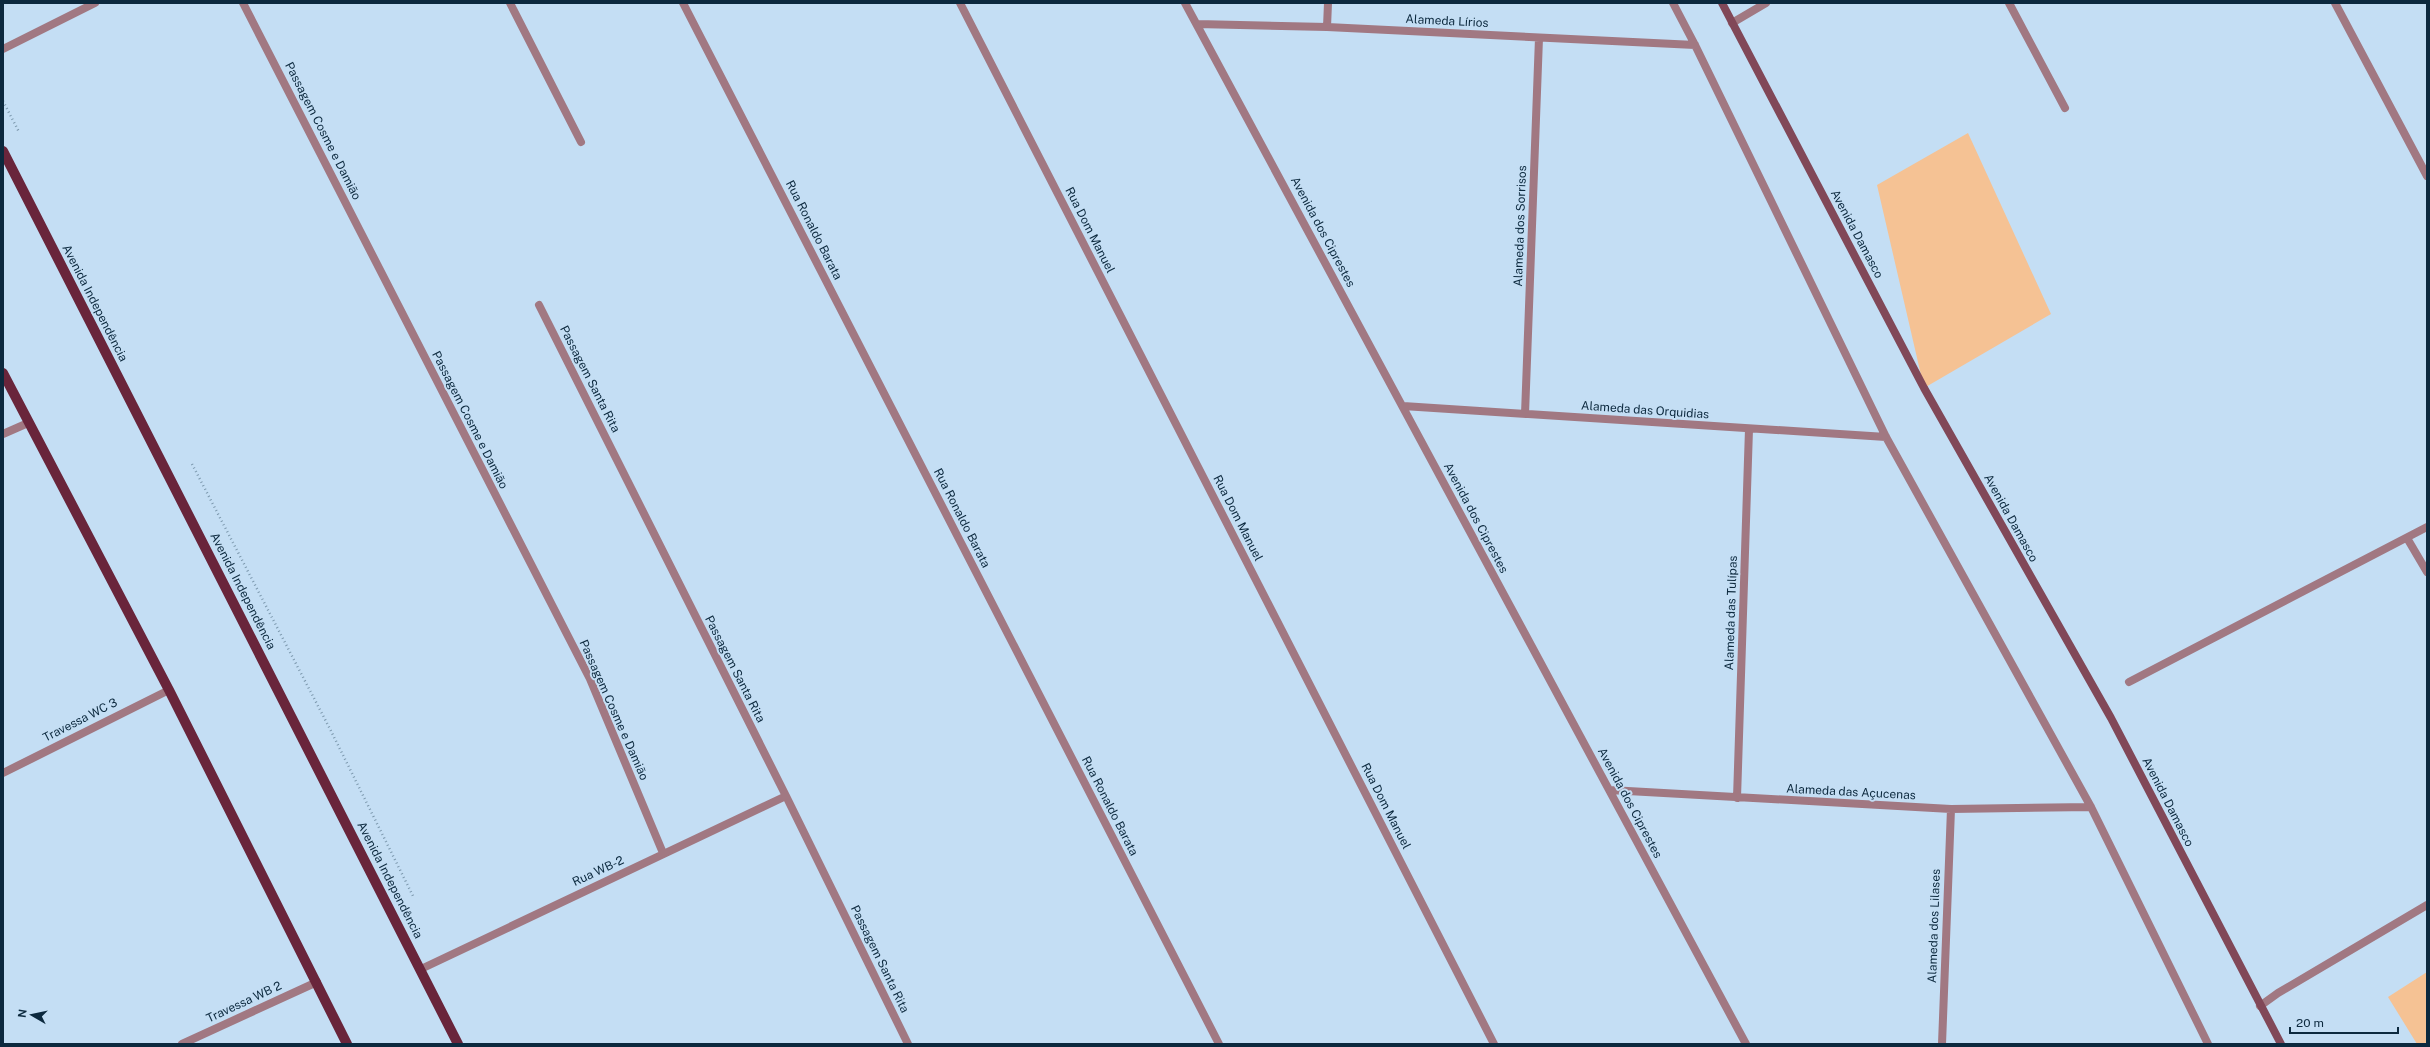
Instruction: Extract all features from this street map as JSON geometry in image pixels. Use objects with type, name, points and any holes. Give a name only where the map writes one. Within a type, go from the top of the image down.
[{"type":"main road","name":"Avenida Independência","points":[[3,151],[458,1044]]},
{"type":"main road","points":[[3,373],[169,690],[347,1044]]},
{"type":"street","points":[[3,49],[95,3]]},
{"type":"street","name":"Passagem Cosme e Damião","points":[[243,3],[590,679],[663,853]]},
{"type":"street","points":[[510,3],[581,142]]},
{"type":"street","name":"Rua Ronaldo Barata","points":[[683,3],[1219,1044]]},
{"type":"street","name":"Rua Dom Manuel","points":[[960,3],[1494,1044]]},
{"type":"street","name":"Avenida dos Ciprestes","points":[[1185,3],[1746,1044]]},
{"type":"street","points":[[1327,27],[1328,3]]},
{"type":"street","points":[[1673,3],[1695,45],[1886,437],[2091,807],[2208,1044]]},
{"type":"street","name":"Avenida Damasco","points":[[1722,3],[1924,388],[2111,718],[2281,1044]]},
{"type":"street","points":[[1732,23],[1766,3]]},
{"type":"street","points":[[2009,3],[2065,108]]},
{"type":"street","points":[[2335,3],[2427,176]]},
{"type":"street","name":"Alameda Lírios","points":[[1197,24],[1327,27],[1695,45]]},
{"type":"street","name":"Alameda dos Sorrisos","points":[[1525,414],[1539,38]]},
{"type":"street","name":"Passagem Santa Rita","points":[[539,305],[786,796],[907,1044]]},
{"type":"street","name":"Alameda das Orquidias","points":[[1403,406],[1886,437]]},
{"type":"street","points":[[3,434],[28,423]]},
{"type":"street","name":"Alameda das Tulípas","points":[[1737,798],[1748,429]]},
{"type":"street","points":[[2129,682],[2427,527]]},
{"type":"street","points":[[2407,538],[2427,572]]},
{"type":"street","name":"Travessa WC 3","points":[[3,773],[169,690]]},
{"type":"street","name":"Alameda das Açucenas","points":[[1610,790],[1951,809],[2091,807]]},
{"type":"street","name":"Rua WB-2","points":[[421,969],[786,796]]},
{"type":"street","name":"Alameda dos Lilases","points":[[1942,1044],[1951,809]]},
{"type":"street","points":[[2260,1006],[2278,992],[2427,905]]},
{"type":"street","name":"Travessa WB 2","points":[[182,1044],[317,982]]},
{"type":"shaded area","points":[[1968,133],[2051,314],[1924,388],[1877,185]]},
{"type":"shaded area","points":[[2427,972],[2427,1044],[2417,1044],[2388,997]]}]
